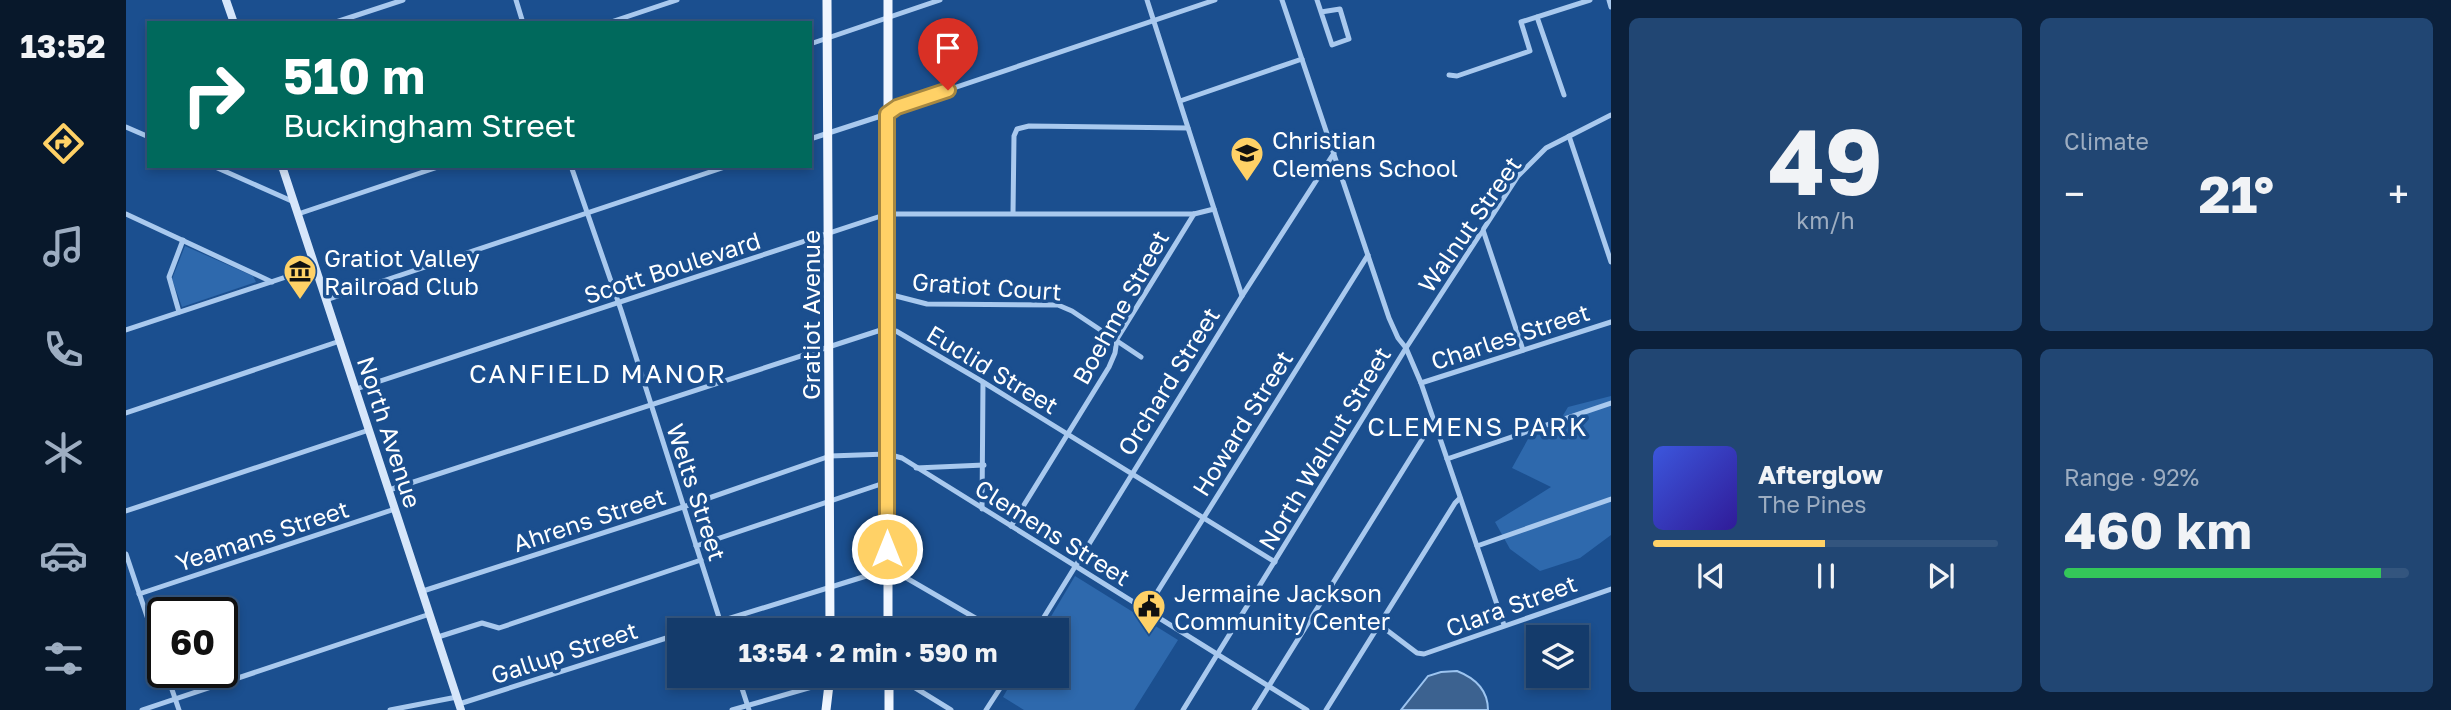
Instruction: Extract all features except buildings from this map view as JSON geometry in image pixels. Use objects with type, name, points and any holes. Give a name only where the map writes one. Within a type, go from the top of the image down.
[{"type":"main road","points":[[226,0],[233,21]]},
{"type":"main road","name":"Gratiot Avenue","points":[[827,0],[830,618]]},
{"type":"main road","points":[[888,0],[888,618]]},
{"type":"main road","name":"North Avenue","points":[[283,168],[459,704]]},
{"type":"main road","points":[[826,710],[829,688]]},
{"type":"main road","points":[[889,688],[889,710]]},
{"type":"street","points":[[339,21],[403,0]]},
{"type":"street","points":[[516,0],[522,21]]},
{"type":"street","points":[[614,21],[677,0]]},
{"type":"street","points":[[812,43],[940,0]]},
{"type":"street","points":[[1147,0],[1241,296]]},
{"type":"street","points":[[812,138],[887,114],[897,107],[1215,0]]},
{"type":"street","points":[[1282,0],[1389,318],[1421,383],[1504,625]]},
{"type":"street","points":[[1317,0],[1321,12],[1332,45],[1349,39],[1340,9],[1321,12]]},
{"type":"street","points":[[1530,51],[1521,22],[1590,0]]},
{"type":"street","points":[[1609,0],[1611,6]]},
{"type":"street","points":[[1537,17],[1564,95]]},
{"type":"street","points":[[1449,75],[1457,76],[1545,46]]},
{"type":"street","points":[[1180,101],[1302,59]]},
{"type":"street","name":"Walnut Street","points":[[1406,348],[1501,201],[1530,163],[1546,148],[1611,116]]},
{"type":"street","points":[[126,127],[147,136]]},
{"type":"street","points":[[1013,214],[1017,128],[1188,128]]},
{"type":"street","points":[[1569,136],[1611,262]]},
{"type":"street","name":"Orchard Street","points":[[1043,618],[1241,296],[1334,153]]},
{"type":"street","points":[[218,168],[294,202]]},
{"type":"street","points":[[298,214],[435,168]]},
{"type":"street","name":"Welts Street","points":[[572,168],[719,618]]},
{"type":"street","points":[[326,300],[723,168]]},
{"type":"street","name":"Scott Boulevard","points":[[356,389],[887,214],[1194,214],[1214,209]]},
{"type":"street","points":[[126,214],[272,282]]},
{"type":"street","name":"Boehme Street","points":[[1011,526],[1109,367],[1117,339],[1194,214]]},
{"type":"street","points":[[1483,230],[1523,350]]},
{"type":"street","points":[[179,313],[169,277],[183,240]]},
{"type":"street","name":"Howard Street","points":[[1146,610],[1368,255]]},
{"type":"street","points":[[126,330],[316,267]]},
{"type":"street","name":"Gratiot Court","points":[[888,294],[927,304],[1058,304],[1117,339],[1141,357]]},
{"type":"street","name":"Charles Street","points":[[1421,383],[1611,322]]},
{"type":"street","points":[[390,490],[887,328]]},
{"type":"street","name":"Euclid Street","points":[[887,328],[983,382],[1275,562]]},
{"type":"street","points":[[126,413],[340,341]]},
{"type":"street","name":"North Walnut Street","points":[[1183,710],[1406,348]]},
{"type":"street","points":[[982,509],[983,382]]},
{"type":"street","points":[[1447,459],[1611,403]]},
{"type":"street","points":[[1254,710],[1428,430],[1435,424]]},
{"type":"street","points":[[126,512],[369,430]]},
{"type":"street","name":"Ahrens Street","points":[[422,591],[683,507],[830,456],[887,454]]},
{"type":"street","name":"Clemens Street","points":[[887,454],[902,458],[1307,710]]},
{"type":"street","points":[[916,468],[984,465]]},
{"type":"street","points":[[696,546],[887,482]]},
{"type":"street","points":[[1326,710],[1460,498]]},
{"type":"street","points":[[1477,546],[1611,499]]},
{"type":"street","name":"Yeamans Street","points":[[139,594],[396,509]]},
{"type":"street","points":[[126,554],[147,617]]},
{"type":"street","points":[[438,637],[482,623],[499,628],[701,560]]},
{"type":"street","points":[[730,618],[887,571],[904,576],[976,618]]},
{"type":"street","name":"Clara Street","points":[[1380,625],[1417,653],[1424,654],[1611,589]]},
{"type":"street","points":[[142,710],[430,614]]},
{"type":"street","name":"Gallup Street","points":[[390,710],[459,704],[667,638]]},
{"type":"street","points":[[171,688],[179,710]]},
{"type":"street","points":[[742,688],[748,708]]},
{"type":"street","points":[[732,710],[748,708],[803,688]]},
{"type":"street","points":[[915,688],[951,710]]},
{"type":"street","points":[[986,710],[1000,688]]},
{"type":"shaded area","points":[[185,246],[253,276],[256,282],[182,307],[172,279]]},
{"type":"shaded area","points":[[1611,396],[1611,535],[1580,558],[1540,571],[1510,549],[1495,522],[1551,487],[1512,468],[1533,430],[1556,427],[1568,407]]},
{"type":"shaded area","points":[[1075,576],[1178,640],[1134,710],[1024,710],[1003,697],[1008,688],[1069,688],[1069,618],[1050,618]]},
{"type":"shaded area","points":[[1457,671],[1469,677],[1483,690],[1488,710],[1401,710],[1428,676]]},
{"type":"place","name":"Christian Clemens School","points":[[1247,183]]},
{"type":"place","name":"Gratiot Valley Railroad Club","points":[[300,301]]},
{"type":"place","name":"Jermaine Jackson Community Center","points":[[1149,636]]},
{"type":"district","name":"CANFIELD MANOR","points":[[598,373]]},
{"type":"district","name":"CLEMENS PARK","points":[[1478,426]]},
{"type":"route","points":[[887,549],[887,114],[897,107],[948,90]]}]
